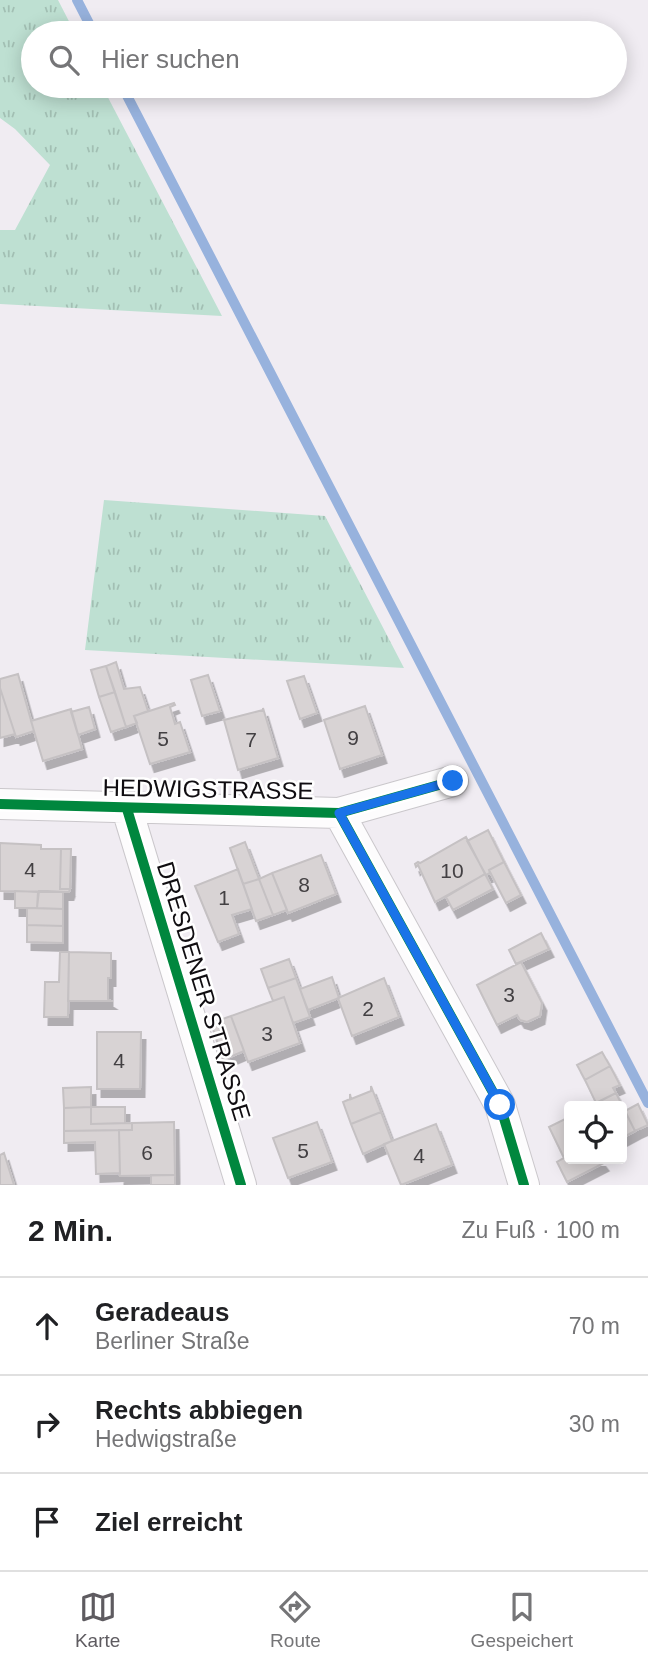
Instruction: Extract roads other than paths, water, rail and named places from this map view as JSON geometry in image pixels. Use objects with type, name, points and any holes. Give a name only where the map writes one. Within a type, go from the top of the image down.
[{"type":"street","name":"HEDWIGSTRASSE","points":[[0,804],[339,813],[453,781]]},
{"type":"street","name":"DRESDENER STRASSE","points":[[127,809],[241,1185]]},
{"type":"street","points":[[339,813],[500,1105],[524,1185]]},
{"type":"waterway","points":[[77,0],[88,21]]},
{"type":"waterway","points":[[128,98],[648,1103]]}]
